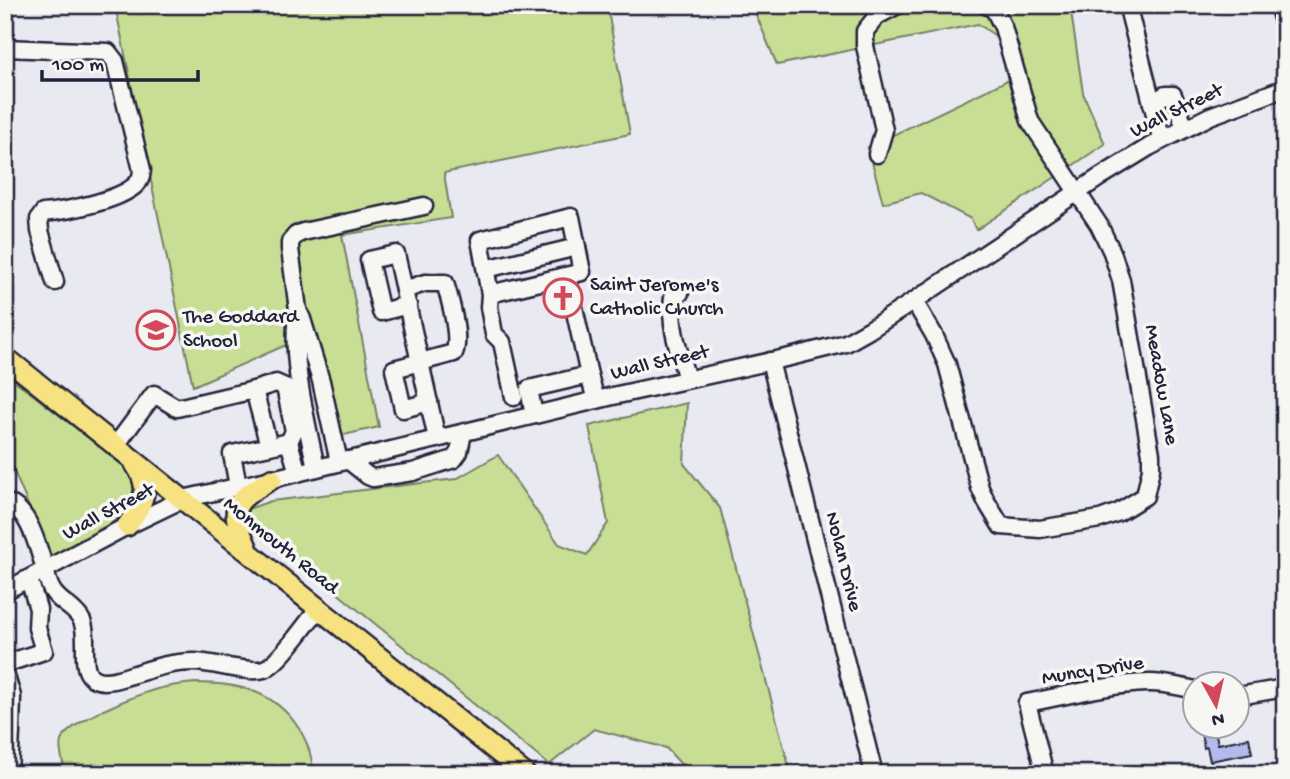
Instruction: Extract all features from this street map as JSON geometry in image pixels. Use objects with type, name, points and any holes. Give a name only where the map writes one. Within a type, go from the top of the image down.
[{"type":"main road","name":"Monmouth Road","points":[[5,357],[525,774]]},
{"type":"main road","points":[[123,451],[143,476],[145,491],[140,506],[127,526]]},
{"type":"main road","points":[[248,551],[237,525],[236,508],[246,496],[272,479]]},
{"type":"street","points":[[877,154],[884,130],[865,46],[865,31],[877,16],[898,5]]},
{"type":"street","name":"Meadow Lane","points":[[986,5],[994,9],[1003,27],[1030,121],[1078,192],[1112,252],[1121,280],[1151,454],[1151,469],[1145,496]]},
{"type":"street","points":[[1278,5],[1285,28]]},
{"type":"street","points":[[1129,12],[1162,140]]},
{"type":"street","points":[[5,48],[108,52],[115,61],[142,170],[137,183],[122,192],[83,206],[43,213],[39,219],[40,231],[55,282]]},
{"type":"street","name":"Wall Street","points":[[5,592],[183,499],[846,343],[1100,177],[1162,140],[1210,116],[1285,88]]},
{"type":"street","points":[[1152,103],[1165,95],[1173,95],[1185,128]]},
{"type":"street","points":[[424,206],[296,235],[290,242],[290,249],[298,310],[344,461],[373,478],[413,472],[454,458],[459,452],[463,433]]},
{"type":"street","points":[[489,300],[582,272],[571,217],[480,240],[494,334],[502,342],[522,393],[534,415]]},
{"type":"street","points":[[486,269],[577,247]]},
{"type":"street","points":[[429,402],[403,409],[394,369],[420,363],[454,353],[457,347],[445,283],[425,283],[406,298],[381,312],[369,260],[396,254],[406,298],[420,363],[429,402],[437,439]]},
{"type":"street","points":[[567,276],[596,400]]},
{"type":"street","points":[[680,293],[673,297],[671,311],[687,379]]},
{"type":"street","points":[[914,301],[947,364],[980,488],[997,531],[1040,529],[1100,519],[1119,512],[1145,496],[1160,506]]},
{"type":"street","points":[[298,310],[295,326],[296,350],[316,468]]},
{"type":"street","name":"Nolan Drive","points":[[770,361],[874,774]]},
{"type":"street","points":[[508,421],[505,401],[522,393],[589,375]]},
{"type":"street","points":[[123,451],[154,394],[177,408],[276,383],[285,387],[294,431],[289,442],[298,473]]},
{"type":"street","points":[[254,390],[269,446]]},
{"type":"street","points":[[238,486],[232,454],[289,442]]},
{"type":"street","points":[[5,502],[14,505],[23,514],[52,592],[75,610],[82,620],[86,666],[91,677],[102,681],[180,663],[212,663],[251,670],[264,669],[282,653],[318,608]]},
{"type":"street","points":[[5,664],[44,651],[37,628],[38,609],[29,579]]},
{"type":"street","points":[[5,673],[12,696],[8,766]]},
{"type":"street","name":"Muncy Drive","points":[[1045,774],[1021,700],[1145,683],[1182,687]]},
{"type":"street","points":[[1252,694],[1285,688]]},
{"type":"green space","points":[[115,5],[607,5],[630,134],[444,173],[451,218],[342,235],[379,427],[326,439],[302,338],[193,386]]},
{"type":"green space","points":[[752,5],[1070,5],[1083,93],[1105,144],[976,230],[971,219],[921,193],[883,203],[868,147],[1008,80],[1000,39],[978,24],[777,65]]},
{"type":"green space","points":[[5,373],[126,467],[137,492],[127,514],[50,557],[5,450]]},
{"type":"green space","points":[[687,403],[684,464],[720,508],[791,774],[690,774],[666,748],[594,729],[549,765],[246,519],[248,509],[271,501],[456,479],[498,455],[559,544],[587,555],[608,523],[589,426]]},
{"type":"green space","points":[[195,683],[243,688],[263,695],[275,703],[295,722],[302,734],[308,747],[313,774],[66,774],[60,745],[66,733],[76,725],[147,692]]},
{"type":"building","points":[[1202,740],[1217,740],[1218,744],[1249,740],[1252,753],[1210,761],[1207,747],[1204,748]]},
{"type":"place","name":"Saint Jerome's Catholic Church","points":[[563,298]]},
{"type":"place","name":"The Goddard School","points":[[156,330]]}]
